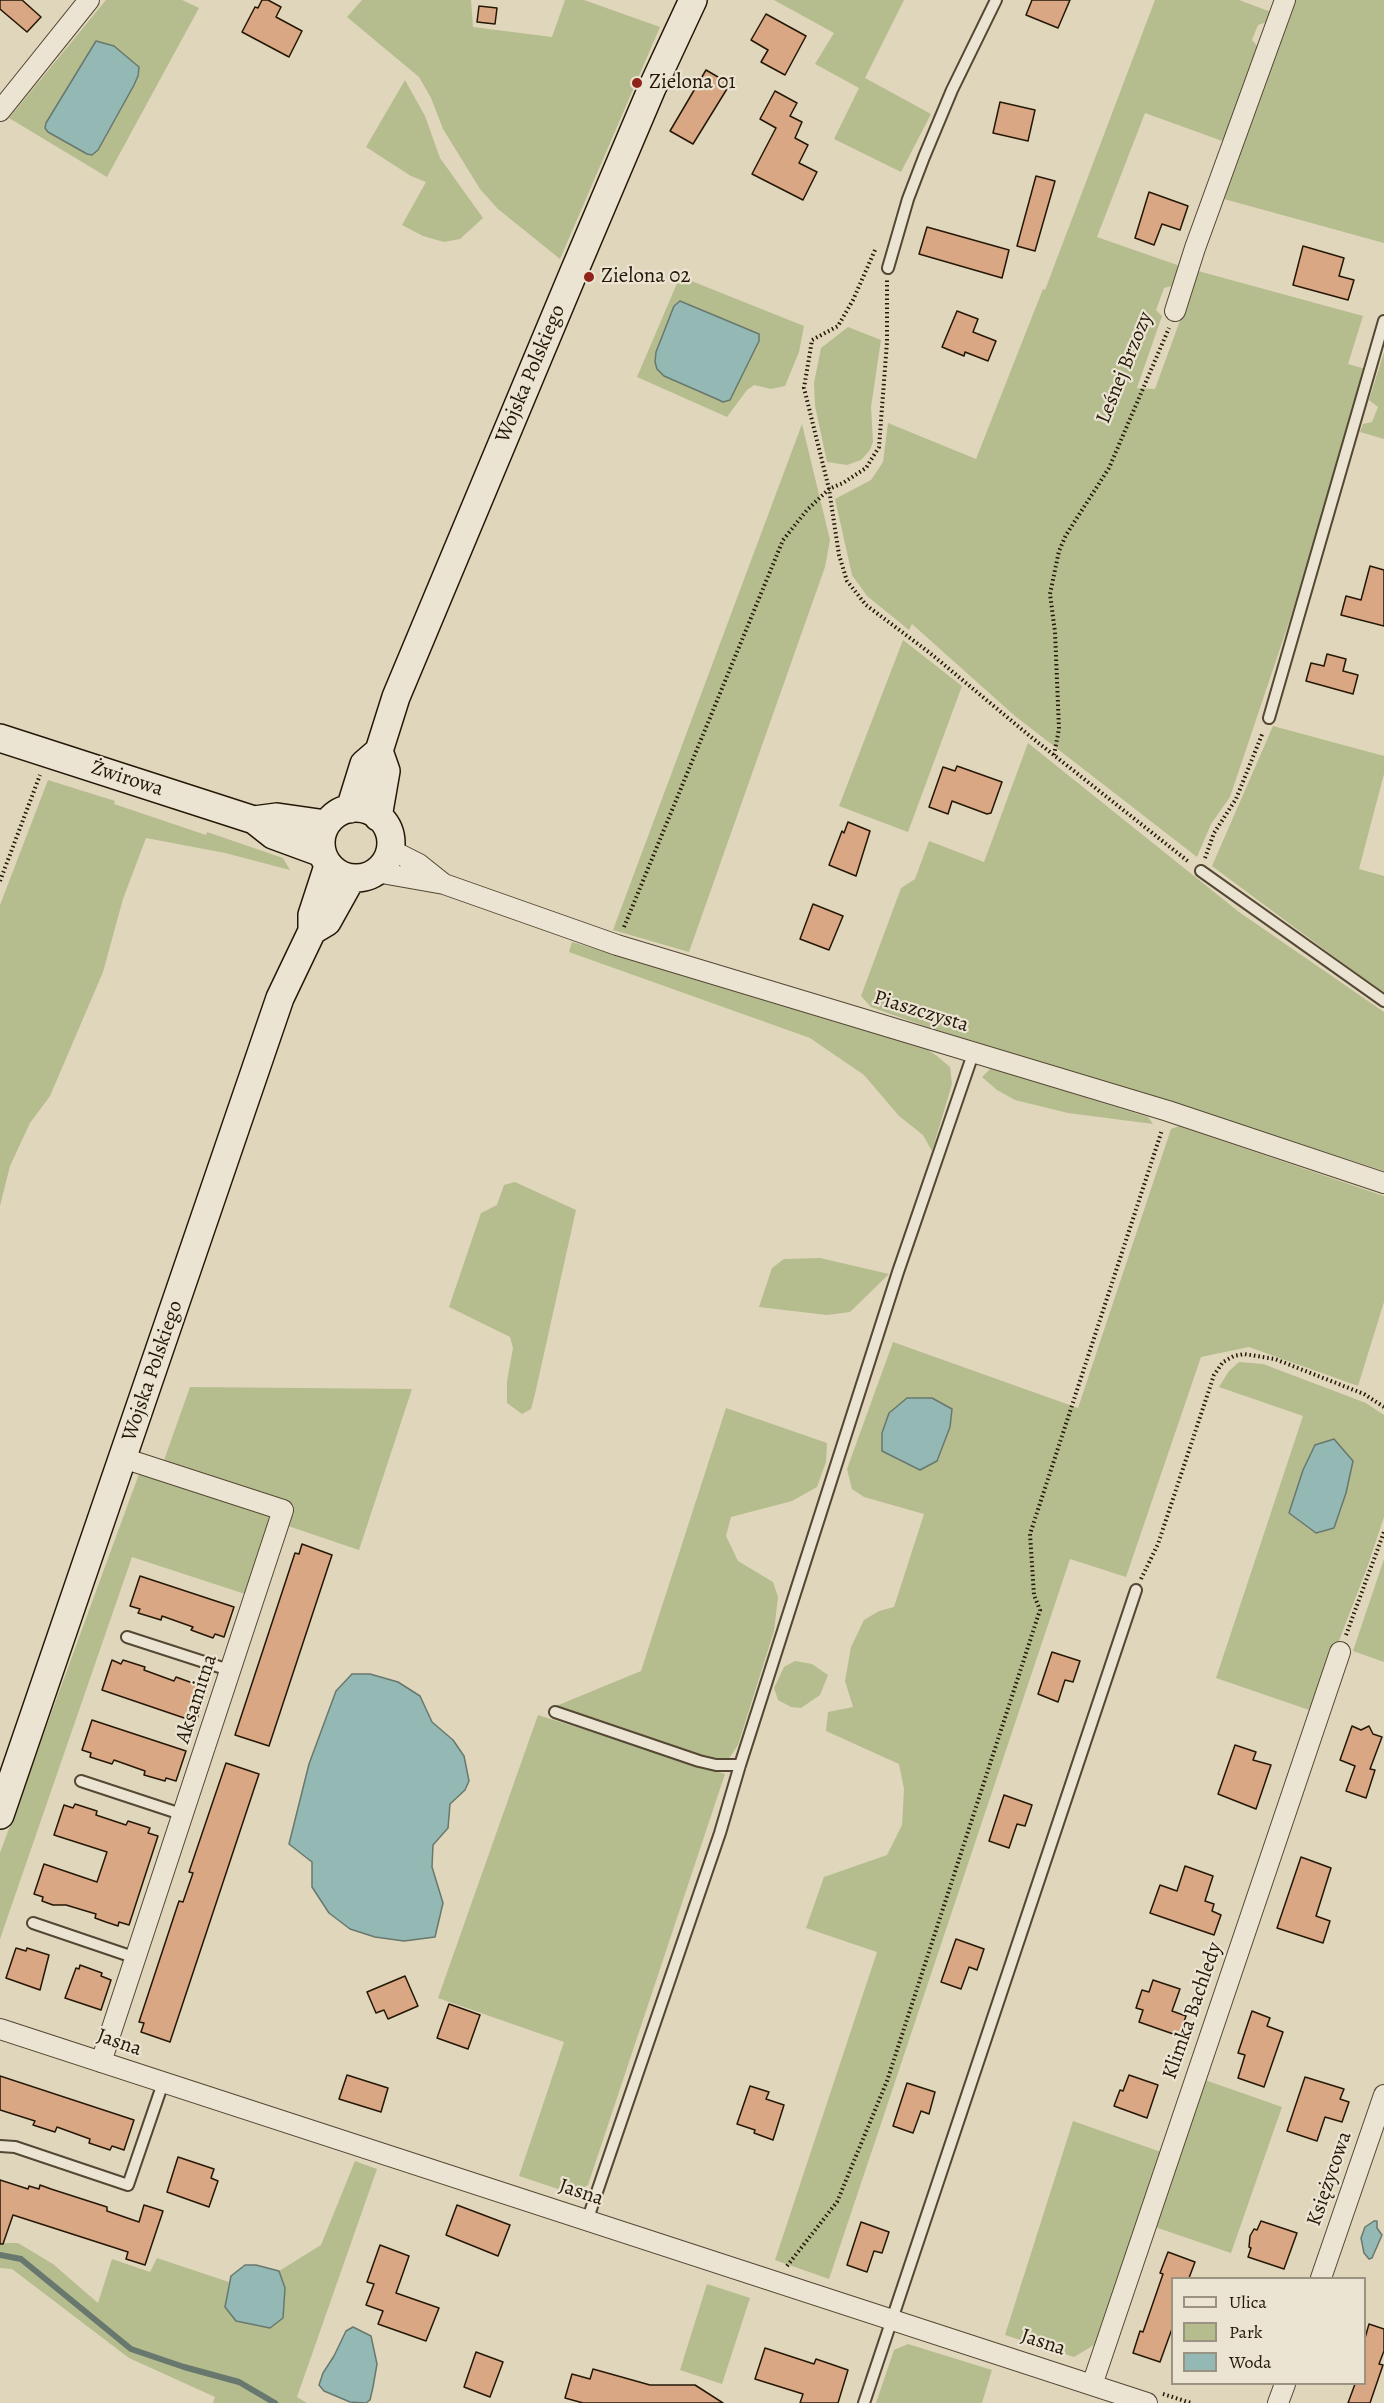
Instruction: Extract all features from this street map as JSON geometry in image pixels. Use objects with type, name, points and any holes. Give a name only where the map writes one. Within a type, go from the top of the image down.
[{"type":"street","points":[[0,111],[89,0]]},
{"type":"street","name":"Wojska Polskiego","points":[[350,809],[364,764],[379,751],[401,686],[620,164],[693,0]]},
{"type":"street","name":"Leśnej Brzozy","points":[[1175,311],[1195,248],[1285,0]]},
{"type":"street","name":"Żwirowa","points":[[0,738],[254,820],[273,836],[325,859]]},
{"type":"street","name":"Wojska Polskiego","points":[[378,816],[386,771],[379,751]]},
{"type":"street","points":[[350,809],[363,809],[378,816],[388,829],[373,867],[341,876],[325,859],[320,842],[326,824],[338,813],[350,809]]},
{"type":"street","name":"Żwirowa","points":[[254,820],[277,817],[326,824]]},
{"type":"street","name":"Wojska Polskiego","points":[[0,1815],[280,998],[312,931],[312,915],[325,859]]},
{"type":"street","name":"Piaszczysta","points":[[373,867],[419,864],[444,885]]},
{"type":"street","name":"Wojska Polskiego","points":[[312,931],[327,922],[373,867]]},
{"type":"street","name":"Piaszczysta","points":[[373,867],[444,885],[617,945],[1168,1111],[1384,1184]]},
{"type":"street","name":"Aksamitna","points":[[101,2062],[232,1671],[283,1510],[123,1458]]},
{"type":"street","name":"Klimka Bachledy","points":[[1092,2385],[1340,1652]]},
{"type":"street","name":"Jasna","points":[[0,2029],[1146,2403]]},
{"type":"street","name":"Księżycowa","points":[[1321,2277],[1384,2096]]},
{"type":"street","points":[[1278,2403],[1285,2385]]},
{"type":"lane","points":[[888,268],[908,199],[924,157],[952,90],[996,0]]},
{"type":"lane","points":[[1269,718],[1384,321]]},
{"type":"lane","points":[[1201,871],[1384,1001]]},
{"type":"lane","points":[[587,2221],[720,1833],[898,1272],[973,1054]]},
{"type":"lane","points":[[864,2403],[1136,1590]]},
{"type":"lane","points":[[127,1637],[232,1671]]},
{"type":"lane","points":[[555,1712],[699,1761],[716,1765],[740,1765]]},
{"type":"lane","points":[[81,1781],[184,1815]]},
{"type":"lane","points":[[33,1923],[136,1958]]},
{"type":"lane","points":[[0,2146],[15,2147],[128,2185],[163,2083]]},
{"type":"path","points":[[877,246],[853,300],[838,326],[812,340],[804,388],[830,489],[839,555],[847,581],[866,605],[930,653],[1201,871],[1214,833],[1236,799],[1269,718]]},
{"type":"path","points":[[617,945],[783,540],[807,510],[830,489],[866,468],[879,447],[887,342],[888,268]]},
{"type":"path","name":"Leśnej Brzozy","points":[[1054,755],[1059,729],[1050,594],[1059,551],[1066,535],[1109,468],[1175,311]]},
{"type":"path","points":[[0,881],[49,754]]},
{"type":"path","points":[[770,2280],[801,2249],[837,2202],[887,2081],[1040,1610],[1034,1595],[1030,1534],[1168,1111]]},
{"type":"path","points":[[1136,1590],[1158,1545],[1214,1375],[1223,1362],[1244,1354],[1275,1359],[1364,1394],[1384,1407]]},
{"type":"path","points":[[1340,1652],[1384,1532]]},
{"type":"green space","points":[[106,0],[182,0],[199,8],[107,177],[9,118]]},
{"type":"green space","points":[[362,0],[471,0],[473,27],[552,37],[565,0],[584,0],[660,27],[560,259],[498,209],[480,189],[443,129],[431,98],[419,77],[347,17]]},
{"type":"green space","points":[[774,0],[904,0],[865,78],[931,114],[901,172],[834,139],[859,88],[815,64],[834,33]]},
{"type":"green space","points":[[1155,0],[1239,0],[1271,12],[1267,22],[1258,25],[1252,40],[1258,47],[1225,142],[1145,113],[1097,237],[1180,266],[1172,286],[1164,288],[1156,310],[1162,316],[1137,388],[1155,389],[1198,271],[1363,316],[1348,364],[1366,369],[1291,616],[1230,797],[1211,824],[1197,857],[1015,716],[912,624],[909,630],[867,596],[852,575],[835,499],[871,480],[883,462],[888,423],[976,459],[1043,289],[1045,290]]},
{"type":"green space","points":[[1295,0],[1384,0],[1384,243],[1224,199]]},
{"type":"green space","points":[[405,80],[425,116],[440,158],[483,218],[460,239],[444,242],[423,236],[402,225],[426,182],[411,176],[366,147]]},
{"type":"green space","points":[[684,278],[804,326],[799,352],[785,386],[771,389],[754,385],[747,390],[727,417],[637,377],[678,281]]},
{"type":"green space","points":[[848,327],[881,340],[871,407],[873,442],[870,450],[861,460],[847,465],[827,462],[815,406],[814,383],[821,348]]},
{"type":"green space","points":[[1384,352],[1384,439],[1360,432],[1363,424],[1372,422],[1378,407],[1369,400]]},
{"type":"green space","points":[[802,424],[830,540],[825,567],[689,952],[613,930]]},
{"type":"green space","points":[[903,640],[962,686],[908,832],[839,806]]},
{"type":"green space","points":[[1273,726],[1384,756],[1384,774],[1359,869],[1384,876],[1384,994],[1212,866]]},
{"type":"green space","points":[[1028,743],[1239,912],[1384,1012],[1384,1171],[1152,1096],[927,1027],[871,1007],[861,996],[901,888],[915,879],[929,841],[984,862]]},
{"type":"green space","points":[[48,780],[115,801],[114,804],[206,835],[207,832],[283,858],[290,870],[225,853],[146,838],[123,899],[103,972],[50,1096],[30,1123],[10,1166],[0,1206],[0,905]]},
{"type":"green space","points":[[572,942],[922,1046],[950,1067],[952,1084],[932,1151],[923,1135],[899,1116],[864,1075],[810,1038],[569,952]]},
{"type":"green space","points":[[991,1068],[1148,1117],[1153,1124],[1068,1113],[1015,1100],[997,1090],[982,1077]]},
{"type":"green space","points":[[1179,1126],[1384,1196],[1384,1302],[1358,1386],[1249,1347],[1201,1357],[1126,1577],[1070,1559],[829,2279],[775,2260],[877,1952],[806,1928],[824,1877],[887,1855],[902,1825],[904,1789],[899,1764],[826,1731],[828,1712],[853,1707],[845,1681],[851,1647],[864,1620],[879,1611],[894,1607],[924,1514],[864,1497],[852,1489],[847,1469],[893,1342],[1078,1408],[1171,1129]]},
{"type":"green space","points":[[515,1182],[576,1210],[535,1394],[531,1409],[522,1414],[507,1403],[507,1381],[513,1348],[510,1337],[449,1307],[481,1213],[497,1205],[504,1185]]},
{"type":"green space","points":[[820,1258],[889,1274],[850,1312],[827,1315],[759,1307],[772,1268],[784,1259]]},
{"type":"green space","points":[[1239,1362],[1263,1364],[1366,1403],[1384,1415],[1384,1517],[1367,1568],[1312,1711],[1216,1678],[1303,1416],[1219,1387],[1229,1371]]},
{"type":"green space","points":[[190,1387],[412,1389],[359,1550],[288,1526],[294,1505],[163,1463]]},
{"type":"green space","points":[[726,1408],[827,1443],[826,1462],[817,1487],[792,1501],[731,1517],[726,1536],[738,1561],[773,1582],[778,1597],[774,1631],[738,1745],[728,1760],[708,1760],[556,1706],[641,1671]]},
{"type":"green space","points":[[139,1474],[267,1515],[270,1520],[245,1594],[132,1557],[0,1939],[0,1853]]},
{"type":"green space","points":[[1384,1559],[1384,1662],[1353,1651]]},
{"type":"green space","points":[[795,1661],[812,1664],[828,1675],[820,1695],[801,1708],[791,1707],[778,1700],[774,1688],[784,1667]]},
{"type":"green space","points":[[538,1715],[725,1774],[588,2185],[577,2192],[570,2193],[519,2176],[564,2042],[438,1998]]},
{"type":"green space","points":[[1205,2080],[1282,2107],[1231,2253],[1155,2227]]},
{"type":"green space","points":[[1073,2121],[1161,2152],[1094,2345],[1074,2357],[1005,2335]]},
{"type":"green space","points":[[355,2161],[377,2169],[297,2397],[307,2403],[213,2403],[215,2397],[129,2358],[12,2269],[0,2268],[0,2243],[18,2243],[53,2264],[98,2303],[112,2259],[150,2272],[157,2258],[229,2282],[225,2307],[285,2288],[279,2271],[321,2245]]},
{"type":"green space","points":[[707,2284],[750,2298],[722,2384],[680,2370]]},
{"type":"green space","points":[[908,2344],[992,2370],[982,2403],[876,2403],[894,2350]]},
{"type":"water","points":[[96,41],[114,46],[139,67],[134,85],[98,150],[92,155],[48,132],[45,128]]},
{"type":"water","points":[[680,301],[759,334],[759,341],[730,400],[723,402],[664,376],[657,369],[656,352],[674,306]]},
{"type":"water","points":[[907,1398],[932,1398],[952,1409],[950,1427],[937,1461],[920,1470],[882,1451],[882,1433],[889,1413]]},
{"type":"water","points":[[1334,1439],[1353,1461],[1346,1493],[1334,1528],[1316,1533],[1289,1513],[1303,1470],[1315,1445]]},
{"type":"water","points":[[352,1674],[370,1674],[398,1682],[420,1696],[432,1722],[453,1740],[464,1756],[469,1781],[465,1790],[450,1804],[448,1828],[433,1845],[432,1867],[443,1903],[435,1937],[404,1941],[375,1937],[350,1929],[329,1913],[312,1887],[312,1862],[289,1844],[309,1764],[336,1691]]},
{"type":"water","points":[[1377,2221],[1377,2228],[1382,2235],[1372,2258],[1369,2259],[1364,2253],[1361,2238],[1365,2227]]},
{"type":"water","points":[[245,2265],[256,2265],[279,2271],[285,2288],[283,2318],[270,2328],[236,2321],[225,2307],[231,2276]]},
{"type":"water","points":[[353,2327],[371,2336],[377,2364],[370,2400],[366,2403],[350,2402],[324,2391],[319,2385],[346,2331]]},
{"type":"building","points":[[0,0],[22,0],[41,17],[27,32],[0,9]]},
{"type":"building","points":[[262,0],[268,0],[281,7],[276,17],[302,31],[289,57],[242,32],[255,7],[258,8]]},
{"type":"building","points":[[1032,0],[1070,0],[1058,28],[1026,15]]},
{"type":"building","points":[[479,6],[497,8],[495,24],[477,22]]},
{"type":"building","points":[[766,14],[806,36],[785,75],[761,62],[768,50],[751,40]]},
{"type":"building","points":[[706,70],[730,84],[693,144],[670,131]]},
{"type":"building","points":[[775,91],[797,103],[790,116],[802,122],[795,138],[808,145],[799,163],[817,172],[803,200],[752,174],[776,128],[760,119]]},
{"type":"building","points":[[1000,102],[1035,110],[1028,141],[993,133]]},
{"type":"building","points":[[1036,176],[1055,181],[1035,251],[1017,246]]},
{"type":"building","points":[[1149,192],[1188,206],[1180,230],[1162,224],[1154,245],[1135,238]]},
{"type":"building","points":[[927,227],[1009,250],[1002,278],[919,254]]},
{"type":"building","points":[[1303,246],[1344,258],[1339,276],[1354,280],[1348,300],[1293,285]]},
{"type":"building","points":[[957,311],[978,319],[973,332],[996,341],[988,361],[965,352],[964,356],[942,347]]},
{"type":"building","points":[[1370,566],[1384,570],[1384,626],[1341,615],[1346,596],[1361,600]]},
{"type":"building","points":[[1327,654],[1346,659],[1343,671],[1358,675],[1353,694],[1306,681],[1311,663],[1324,666]]},
{"type":"building","points":[[957,766],[1002,782],[991,813],[987,814],[952,801],[948,814],[929,807],[943,767],[955,771]]},
{"type":"building","points":[[848,822],[870,831],[856,876],[829,865],[842,831],[844,833]]},
{"type":"building","points":[[813,904],[843,916],[829,950],[800,939]]},
{"type":"building","points":[[302,1544],[332,1555],[269,1746],[235,1735],[295,1553],[299,1554]]},
{"type":"building","points":[[140,1576],[234,1607],[224,1637],[215,1634],[213,1638],[191,1630],[193,1627],[162,1616],[161,1620],[138,1613],[140,1609],[130,1606]]},
{"type":"building","points":[[1052,1652],[1080,1661],[1073,1682],[1065,1680],[1058,1702],[1038,1694]]},
{"type":"building","points":[[112,1660],[121,1664],[123,1660],[145,1667],[144,1670],[174,1681],[176,1677],[198,1685],[196,1688],[206,1692],[196,1722],[102,1690]]},
{"type":"building","points":[[92,1720],[186,1751],[176,1781],[166,1778],[165,1781],[144,1775],[145,1771],[114,1760],[112,1764],[90,1757],[91,1753],[82,1750]]},
{"type":"building","points":[[1352,1726],[1361,1730],[1369,1726],[1373,1734],[1382,1737],[1370,1769],[1375,1770],[1366,1798],[1346,1791],[1355,1766],[1340,1760]]},
{"type":"building","points":[[1235,1745],[1256,1752],[1253,1760],[1271,1765],[1256,1809],[1218,1794]]},
{"type":"building","points":[[226,1763],[259,1774],[170,2042],[141,2032],[144,2023],[139,2022],[179,1901],[183,1902],[193,1873],[189,1872]]},
{"type":"building","points":[[1004,1795],[1032,1805],[1025,1826],[1017,1824],[1009,1848],[989,1841]]},
{"type":"building","points":[[75,1804],[97,1811],[96,1815],[126,1825],[128,1821],[150,1828],[148,1833],[158,1836],[129,1925],[119,1922],[118,1926],[95,1918],[96,1914],[66,1905],[53,1905],[42,1901],[43,1897],[34,1894],[44,1864],[97,1882],[107,1852],[54,1835],[64,1805],[73,1808]]},
{"type":"building","points":[[1301,1857],[1331,1868],[1316,1916],[1330,1921],[1323,1943],[1277,1928]]},
{"type":"building","points":[[1185,1866],[1213,1876],[1205,1901],[1214,1904],[1212,1911],[1221,1915],[1214,1935],[1150,1913],[1160,1885],[1177,1891]]},
{"type":"building","points":[[956,1939],[984,1949],[977,1970],[969,1967],[961,1989],[941,1982]]},
{"type":"building","points":[[16,1948],[26,1951],[27,1948],[49,1955],[40,1990],[6,1978]]},
{"type":"building","points":[[80,1965],[102,1973],[101,1976],[111,1980],[101,2010],[65,1998],[76,1968],[79,1969]]},
{"type":"building","points":[[405,1976],[418,2006],[388,2019],[384,2010],[376,2013],[367,1992]]},
{"type":"building","points":[[1153,1980],[1180,1989],[1172,2011],[1186,2016],[1179,2036],[1139,2022],[1143,2010],[1136,2008],[1142,1990],[1149,1992]]},
{"type":"building","points":[[449,2004],[480,2015],[468,2049],[437,2038]]},
{"type":"building","points":[[1252,2011],[1270,2018],[1267,2026],[1283,2032],[1264,2087],[1238,2078],[1245,2055],[1238,2053]]},
{"type":"building","points":[[347,2075],[388,2088],[381,2112],[339,2099]]},
{"type":"building","points":[[1129,2075],[1158,2085],[1147,2118],[1114,2106]]},
{"type":"building","points":[[0,2076],[134,2120],[124,2150],[112,2146],[110,2150],[89,2143],[90,2139],[57,2127],[55,2132],[33,2125],[35,2121],[0,2110]]},
{"type":"building","points":[[1305,2077],[1344,2089],[1340,2099],[1349,2102],[1342,2122],[1325,2117],[1317,2141],[1287,2131]]},
{"type":"building","points":[[907,2083],[935,2092],[929,2114],[921,2111],[913,2133],[893,2126]]},
{"type":"building","points":[[750,2086],[769,2092],[766,2099],[784,2105],[773,2140],[754,2133],[755,2130],[737,2124]]},
{"type":"building","points":[[178,2157],[214,2169],[211,2178],[218,2181],[209,2207],[167,2192]]},
{"type":"building","points":[[0,2180],[28,2189],[29,2186],[39,2189],[40,2185],[107,2207],[107,2211],[139,2222],[144,2205],[163,2211],[145,2265],[126,2259],[128,2252],[13,2215],[3,2244],[0,2244]]},
{"type":"building","points":[[457,2205],[510,2225],[498,2256],[446,2235]]},
{"type":"building","points":[[1261,2221],[1297,2233],[1284,2269],[1248,2257],[1251,2248],[1249,2247],[1250,2236],[1254,2229],[1257,2230]]},
{"type":"building","points":[[861,2222],[889,2232],[882,2253],[874,2251],[867,2272],[847,2265]]},
{"type":"building","points":[[380,2245],[409,2256],[396,2293],[439,2308],[426,2341],[378,2324],[383,2311],[366,2305],[374,2284],[367,2282]]},
{"type":"building","points":[[1168,2252],[1195,2262],[1189,2277],[1171,2277],[1171,2332],[1160,2362],[1133,2353],[1140,2331],[1143,2332],[1163,2274],[1160,2273]]},
{"type":"building","points":[[1369,2324],[1384,2329],[1384,2351],[1379,2364],[1383,2365],[1370,2403],[1348,2403],[1355,2385],[1366,2385],[1366,2334]]},
{"type":"building","points":[[765,2348],[814,2364],[816,2359],[848,2370],[838,2403],[800,2403],[803,2394],[755,2379]]},
{"type":"building","points":[[476,2352],[503,2362],[490,2397],[464,2387]]},
{"type":"building","points":[[593,2369],[650,2385],[695,2385],[723,2403],[583,2403],[565,2398],[572,2374],[590,2379]]},
{"type":"waterway","points":[[0,2255],[21,2259],[131,2349],[239,2382],[275,2403]]},
{"type":"place","name":"Zielona 01","points":[[637,83]]},
{"type":"place","name":"Zielona 02","points":[[589,277]]}]
